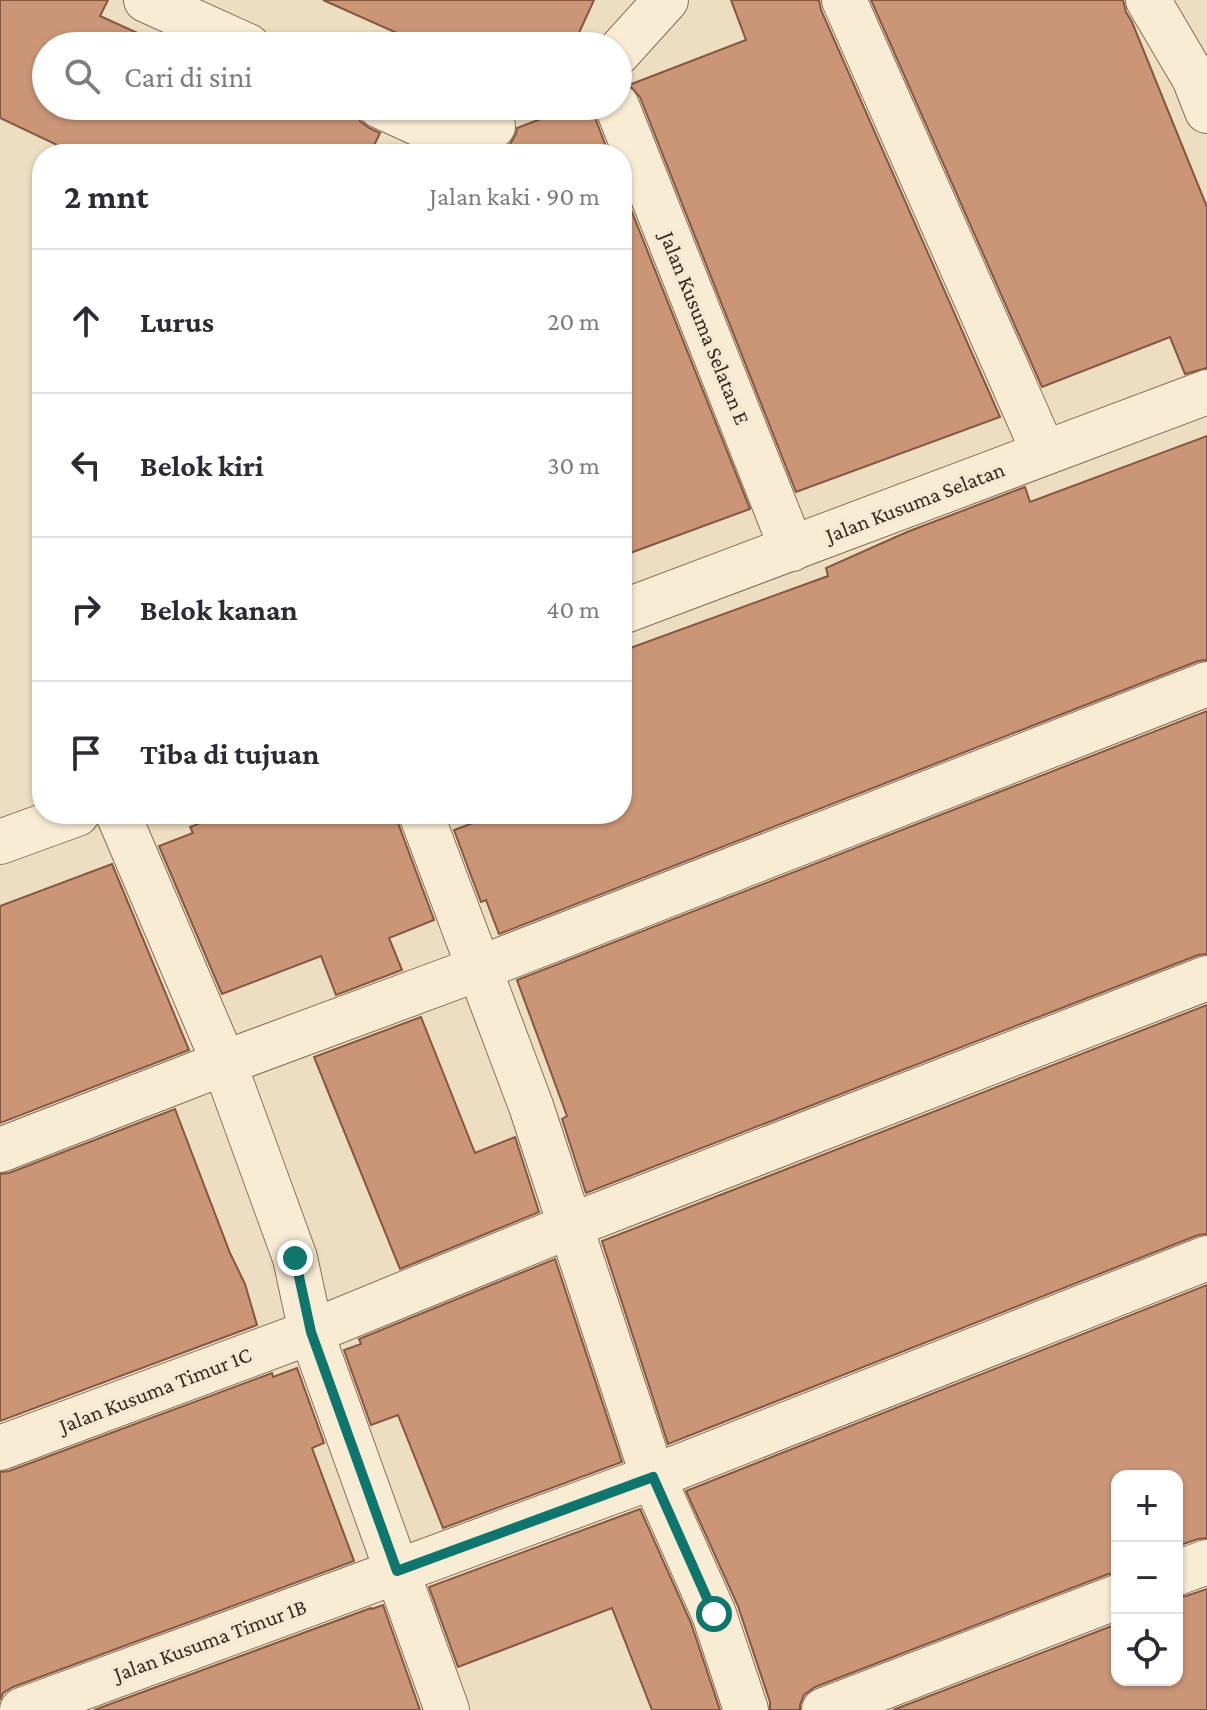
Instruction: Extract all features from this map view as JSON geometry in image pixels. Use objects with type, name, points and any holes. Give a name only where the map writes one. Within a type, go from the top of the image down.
[{"type":"street","points":[[632,38],[666,0]]},
{"type":"street","points":[[844,0],[1044,453]]},
{"type":"street","points":[[1148,0],[1203,87]]},
{"type":"street","points":[[163,3],[220,32]]},
{"type":"street","points":[[411,120],[467,143],[476,141],[493,126]]},
{"type":"street","name":"Jalan Kusuma Selatan E","points":[[623,120],[792,549]]},
{"type":"street","name":"Jalan Kusuma Selatan","points":[[632,608],[1207,392]]},
{"type":"street","points":[[0,1150],[480,968],[1207,684]]},
{"type":"street","points":[[0,842],[50,824]]},
{"type":"street","points":[[122,824],[224,1063],[295,1258],[311,1332],[447,1710]]},
{"type":"street","points":[[425,824],[531,1106],[653,1477],[714,1614],[746,1710]]},
{"type":"street","name":"Jalan Kusuma Timur 1C","points":[[0,1448],[311,1332],[570,1226],[1207,978]]},
{"type":"street","name":"Jalan Kusuma Timur 1B","points":[[22,1710],[653,1477],[1207,1258]]},
{"type":"street","points":[[1183,1571],[1207,1562]]},
{"type":"street","points":[[824,1710],[1111,1599]]},
{"type":"building","points":[[0,0],[108,0],[100,16],[135,32],[32,32],[32,120],[360,120],[380,133],[375,144],[55,144],[0,118]]},
{"type":"building","points":[[323,0],[594,0],[579,32],[395,32]]},
{"type":"building","points":[[731,0],[819,0],[1000,417],[796,492],[640,97],[632,88],[632,84],[746,40]]},
{"type":"building","points":[[871,0],[1123,0],[1207,207],[1207,368],[1185,374],[1170,337],[1042,387]]},
{"type":"building","points":[[538,120],[596,120],[605,144],[510,144],[517,128]]},
{"type":"building","points":[[632,212],[750,509],[632,552]]},
{"type":"building","points":[[1207,436],[1207,660],[499,934],[486,900],[481,902],[454,830],[470,824],[632,824],[632,647],[828,576],[826,568],[907,532],[1025,487],[1030,502]]},
{"type":"building","points":[[1207,711],[1207,954],[586,1193],[562,1119],[567,1116],[517,980]]},
{"type":"building","points":[[198,824],[398,824],[434,920],[389,938],[402,970],[336,995],[321,956],[222,994],[159,846],[193,833],[190,827]]},
{"type":"building","points":[[112,864],[189,1050],[0,1123],[0,906]]},
{"type":"building","points":[[1207,1005],[1207,1234],[668,1444],[602,1241]]},
{"type":"building","points":[[421,1017],[475,1153],[515,1137],[539,1212],[400,1269],[314,1057]]},
{"type":"building","points":[[175,1109],[230,1253],[245,1284],[257,1325],[0,1421],[0,1174]]},
{"type":"building","points":[[555,1259],[622,1462],[443,1528],[398,1415],[371,1425],[344,1350],[361,1344],[359,1339]]},
{"type":"building","points":[[1207,1285],[1207,1538],[1183,1544],[1183,1470],[1111,1470],[1111,1574],[815,1687],[804,1695],[800,1710],[770,1710],[738,1606],[686,1491]]},
{"type":"building","points":[[297,1368],[324,1443],[312,1448],[354,1561],[13,1687],[3,1693],[0,1700],[0,1472],[272,1373],[273,1377]]},
{"type":"building","points":[[640,1509],[691,1623],[720,1710],[652,1710],[612,1608],[458,1667],[429,1587]]},
{"type":"building","points":[[1207,1589],[1207,1710],[893,1710],[1111,1626],[1111,1686],[1183,1686],[1183,1596]]},
{"type":"building","points":[[383,1605],[420,1710],[94,1710],[371,1608]]},
{"type":"route","points":[[295,1258],[311,1332],[397,1571],[653,1477],[714,1614]]}]
